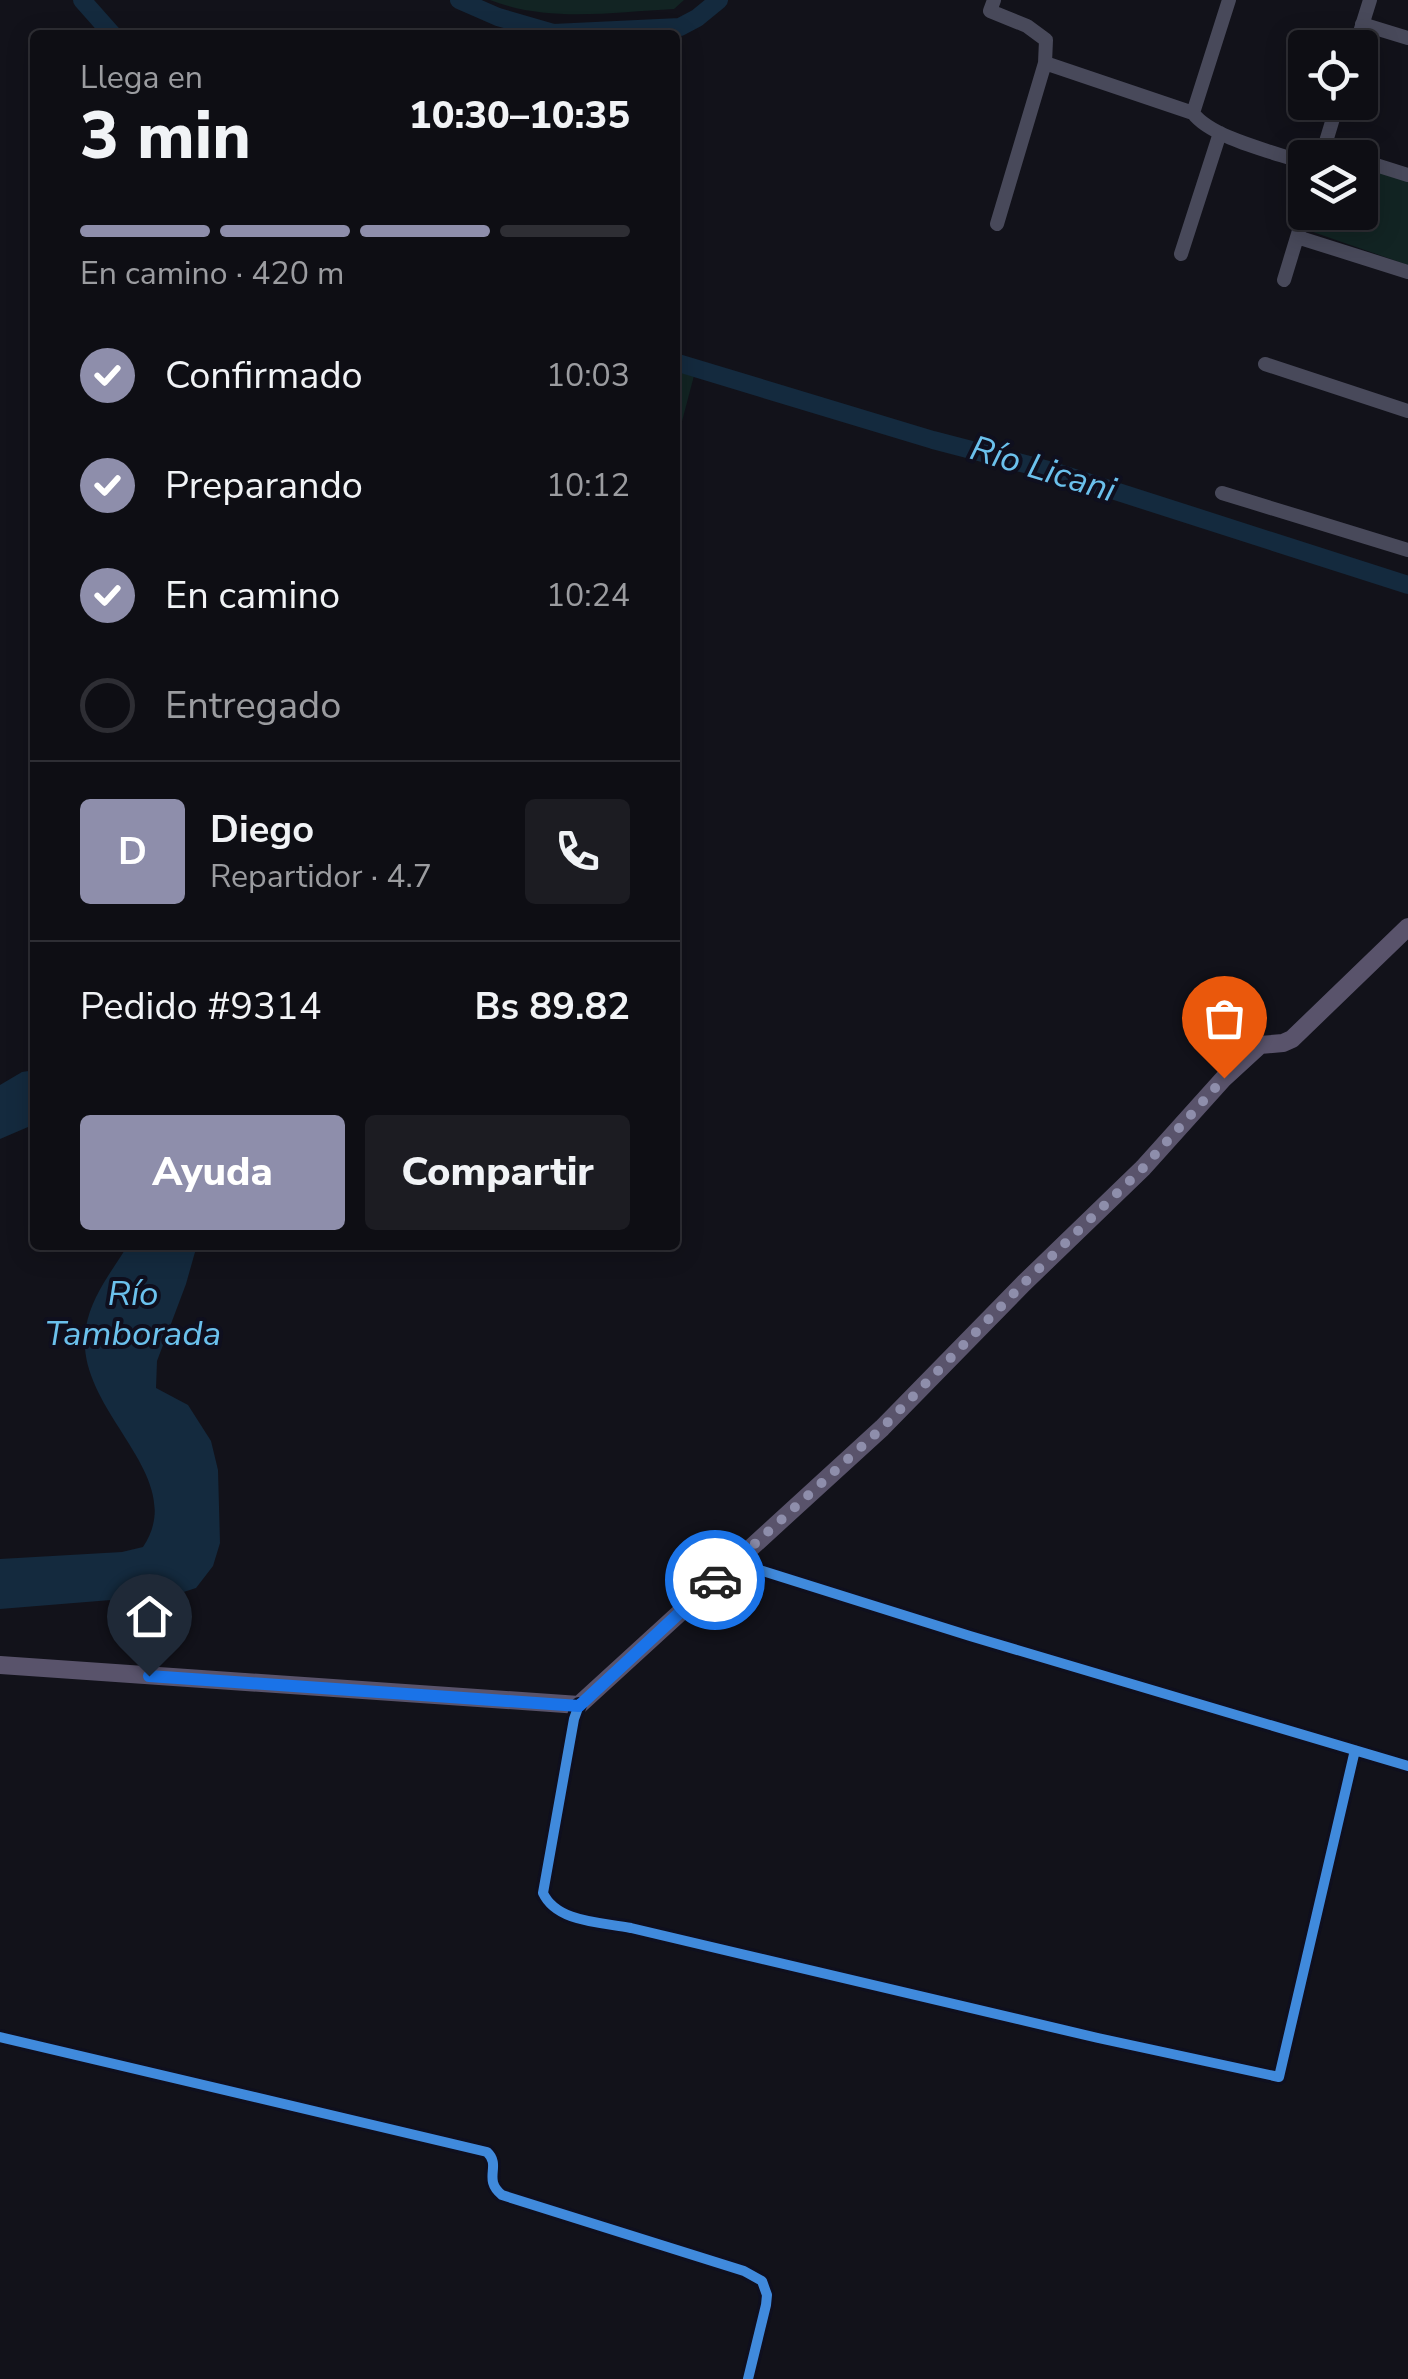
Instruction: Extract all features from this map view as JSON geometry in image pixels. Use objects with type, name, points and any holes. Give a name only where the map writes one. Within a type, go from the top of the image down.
[{"type":"main road","points":[[0,1665],[579,1706],[882,1428],[1143,1168],[1224,1078],[1260,1046],[1292,1039],[1408,927]]},
{"type":"street","points":[[994,0],[990,11],[1027,26],[1046,40],[1044,63],[997,224]]},
{"type":"street","points":[[1193,113],[1229,0]]},
{"type":"street","points":[[1360,30],[1370,0]]},
{"type":"street","points":[[1362,24],[1408,38]]},
{"type":"street","points":[[1044,63],[1193,113],[1200,123],[1220,134],[1288,156]]},
{"type":"street","points":[[1180,254],[1220,134]]},
{"type":"street","points":[[1378,165],[1408,175]]},
{"type":"street","points":[[1284,280],[1299,230]]},
{"type":"street","points":[[1297,237],[1408,272]]},
{"type":"street","points":[[1265,364],[1408,411]]},
{"type":"street","points":[[1222,493],[1408,550]]},
{"type":"street","points":[[734,1562],[1408,1766]]},
{"type":"street","points":[[579,1706],[543,1893],[554,1909],[1279,2077],[1356,1750]]},
{"type":"street","points":[[0,2037],[486,2152],[493,2162],[492,2184],[502,2195],[744,2271],[762,2281],[766,2305],[748,2379]]},
{"type":"shaded area","points":[[490,0],[684,0],[674,9],[558,14]]},
{"type":"shaded area","points":[[1378,172],[1408,181],[1408,265],[1313,232],[1378,230]]},
{"type":"shaded area","points":[[680,363],[696,368],[680,429]]},
{"type":"water","points":[[30,1071],[30,1126],[0,1139],[0,1085]]},
{"type":"water","name":"Río Tamborada","points":[[125,1250],[196,1250],[157,1361],[156,1388],[188,1405],[211,1441],[218,1470],[220,1543],[213,1566],[196,1588],[162,1599],[0,1609],[0,1559],[122,1552],[143,1547],[154,1520],[153,1494],[143,1467],[95,1386],[86,1357],[86,1327],[103,1284]]},
{"type":"waterway","name":"Río Licani","points":[[82,0],[109,30]]},
{"type":"waterway","points":[[459,0],[543,30]]},
{"type":"waterway","points":[[616,30],[680,27],[719,0]]},
{"type":"waterway","name":"Río Licani","points":[[680,364],[933,440],[1056,472],[1408,585]]},
{"type":"cycle path","points":[[734,1562],[1408,1766]]},
{"type":"cycle path","points":[[579,1705],[543,1893],[569,1916],[1279,2077],[1355,1750]]},
{"type":"cycle path","points":[[0,2037],[487,2152],[493,2162],[493,2184],[502,2195],[744,2271],[762,2281],[766,2305],[748,2379]]},
{"type":"way so far","points":[[715,1580],[882,1428],[1064,1243],[1104,1208],[1224,1078]]},
{"type":"route","points":[[149,1676],[579,1706],[715,1580]]}]
